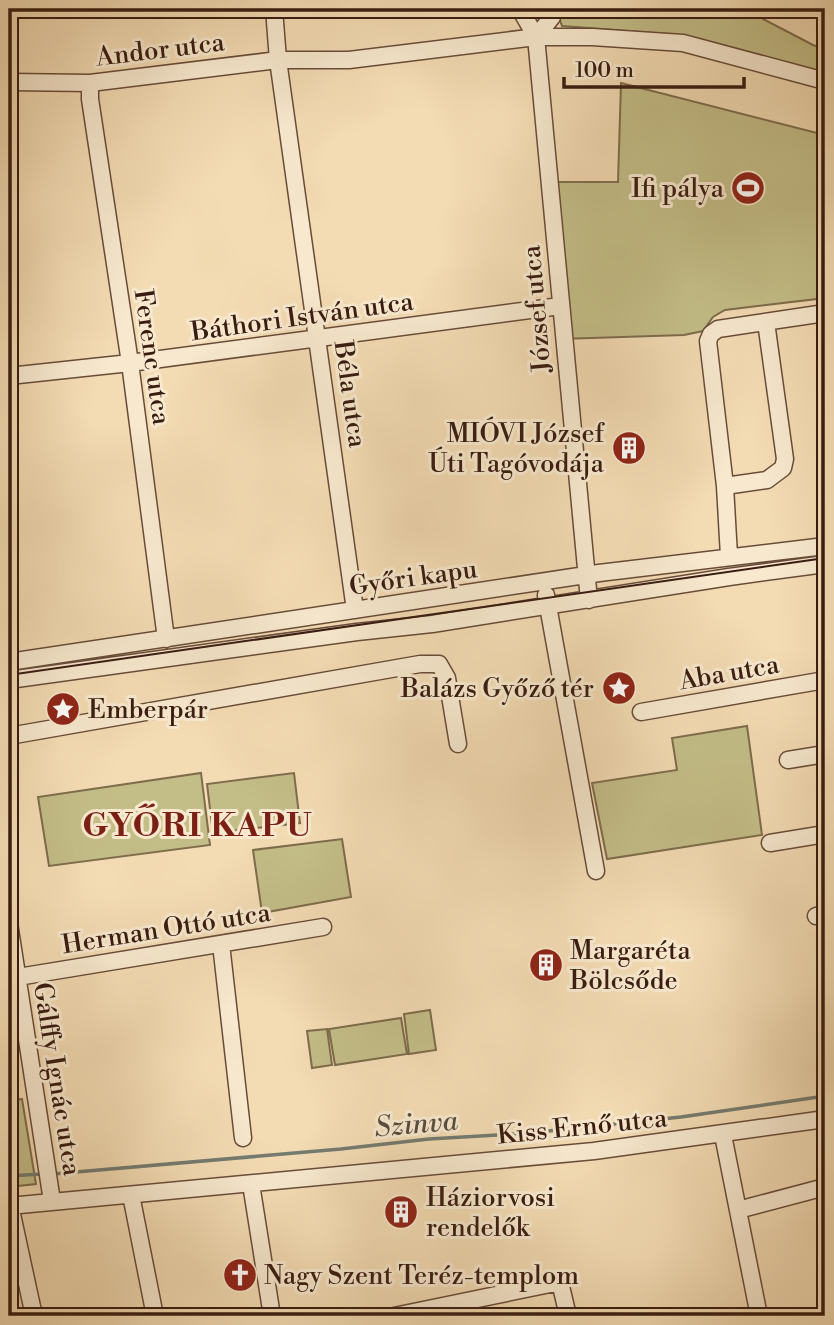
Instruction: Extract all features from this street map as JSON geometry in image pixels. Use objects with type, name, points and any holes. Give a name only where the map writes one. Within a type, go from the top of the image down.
[{"type":"street","name":"Béla utca","points":[[274,9],[278,61],[355,610]]},
{"type":"street","points":[[520,9],[536,37],[555,9]]},
{"type":"street","name":"Andor utca","points":[[9,82],[90,83],[278,61],[349,61],[536,37],[592,37],[683,43],[825,81]]},
{"type":"street","name":"József utca","points":[[536,37],[589,600]]},
{"type":"street","name":"Ferenc utca","points":[[90,83],[90,99],[130,363],[166,639]]},
{"type":"street","name":"Báthori István utca","points":[[9,376],[130,363],[560,306]]},
{"type":"street","points":[[729,556],[725,486],[708,341],[711,334],[718,329],[825,313]]},
{"type":"street","points":[[725,486],[767,480],[783,468],[785,459],[766,322]]},
{"type":"street","name":"Győri kapu","points":[[9,662],[587,576],[825,546]]},
{"type":"street","name":"Győri kapu","points":[[9,680],[432,624],[825,564]]},
{"type":"street","points":[[543,583],[596,871]]},
{"type":"street","points":[[9,736],[420,664],[439,664],[447,678],[458,744]]},
{"type":"street","name":"Aba utca","points":[[641,712],[825,680]]},
{"type":"street","points":[[788,760],[825,754]]},
{"type":"street","points":[[770,844],[825,834]]},
{"type":"street","name":"Gálffy Ignác utca","points":[[9,923],[52,1201]]},
{"type":"street","name":"Herman Ottó utca","points":[[18,977],[323,927]]},
{"type":"street","points":[[221,944],[243,1138]]},
{"type":"street","name":"Kiss Ernő utca","points":[[9,1205],[594,1152],[825,1119]]},
{"type":"street","points":[[723,1135],[759,1316]]},
{"type":"street","points":[[251,1184],[272,1316]]},
{"type":"street","points":[[738,1210],[825,1187]]},
{"type":"street","points":[[131,1195],[156,1316]]},
{"type":"street","points":[[9,1205],[34,1316]]},
{"type":"street","points":[[394,1316],[559,1282],[568,1316]]},
{"type":"shaded area","points":[[556,9],[757,9],[763,19],[825,49],[825,73],[667,34],[562,26]]},
{"type":"shaded area","points":[[621,83],[825,135],[825,298],[725,310],[713,317],[703,331],[684,335],[561,339],[543,182],[618,182]]},
{"type":"shaded area","points":[[747,726],[762,835],[607,859],[592,783],[677,770],[672,738]]},
{"type":"shaded area","points":[[201,773],[210,845],[49,866],[38,797]]},
{"type":"shaded area","points":[[294,773],[300,823],[213,833],[207,784]]},
{"type":"shaded area","points":[[342,839],[351,897],[262,913],[253,850]]},
{"type":"shaded area","points":[[430,1010],[436,1050],[409,1054],[404,1014]]},
{"type":"shaded area","points":[[401,1018],[407,1054],[335,1065],[329,1029]]},
{"type":"shaded area","points":[[327,1029],[332,1065],[312,1068],[307,1031]]},
{"type":"shaded area","points":[[22,1099],[36,1184],[9,1187],[9,1101]]},
{"type":"waterway","name":"Szinva","points":[[53,1174],[429,1139],[529,1133],[681,1117],[825,1096]]},
{"type":"waterway","name":"Szinva","points":[[9,1176],[42,1174]]},
{"type":"tram line","points":[[9,675],[825,558]]},
{"type":"place","name":"Ifi pálya","points":[[748,188]]},
{"type":"place","name":"MIÓVI József Úti Tagóvodája","points":[[629,448]]},
{"type":"place","name":"Balázs Győző tér","points":[[619,688]]},
{"type":"place","name":"Emberpár","points":[[63,709]]},
{"type":"place","name":"Margaréta Bölcsőde","points":[[546,965]]},
{"type":"place","name":"Háziorvosi rendelők","points":[[401,1212]]},
{"type":"place","name":"Nagy Szent Teréz-templom","points":[[240,1275]]},
{"type":"district","name":"GYŐRI KAPU","points":[[198,824]]}]
